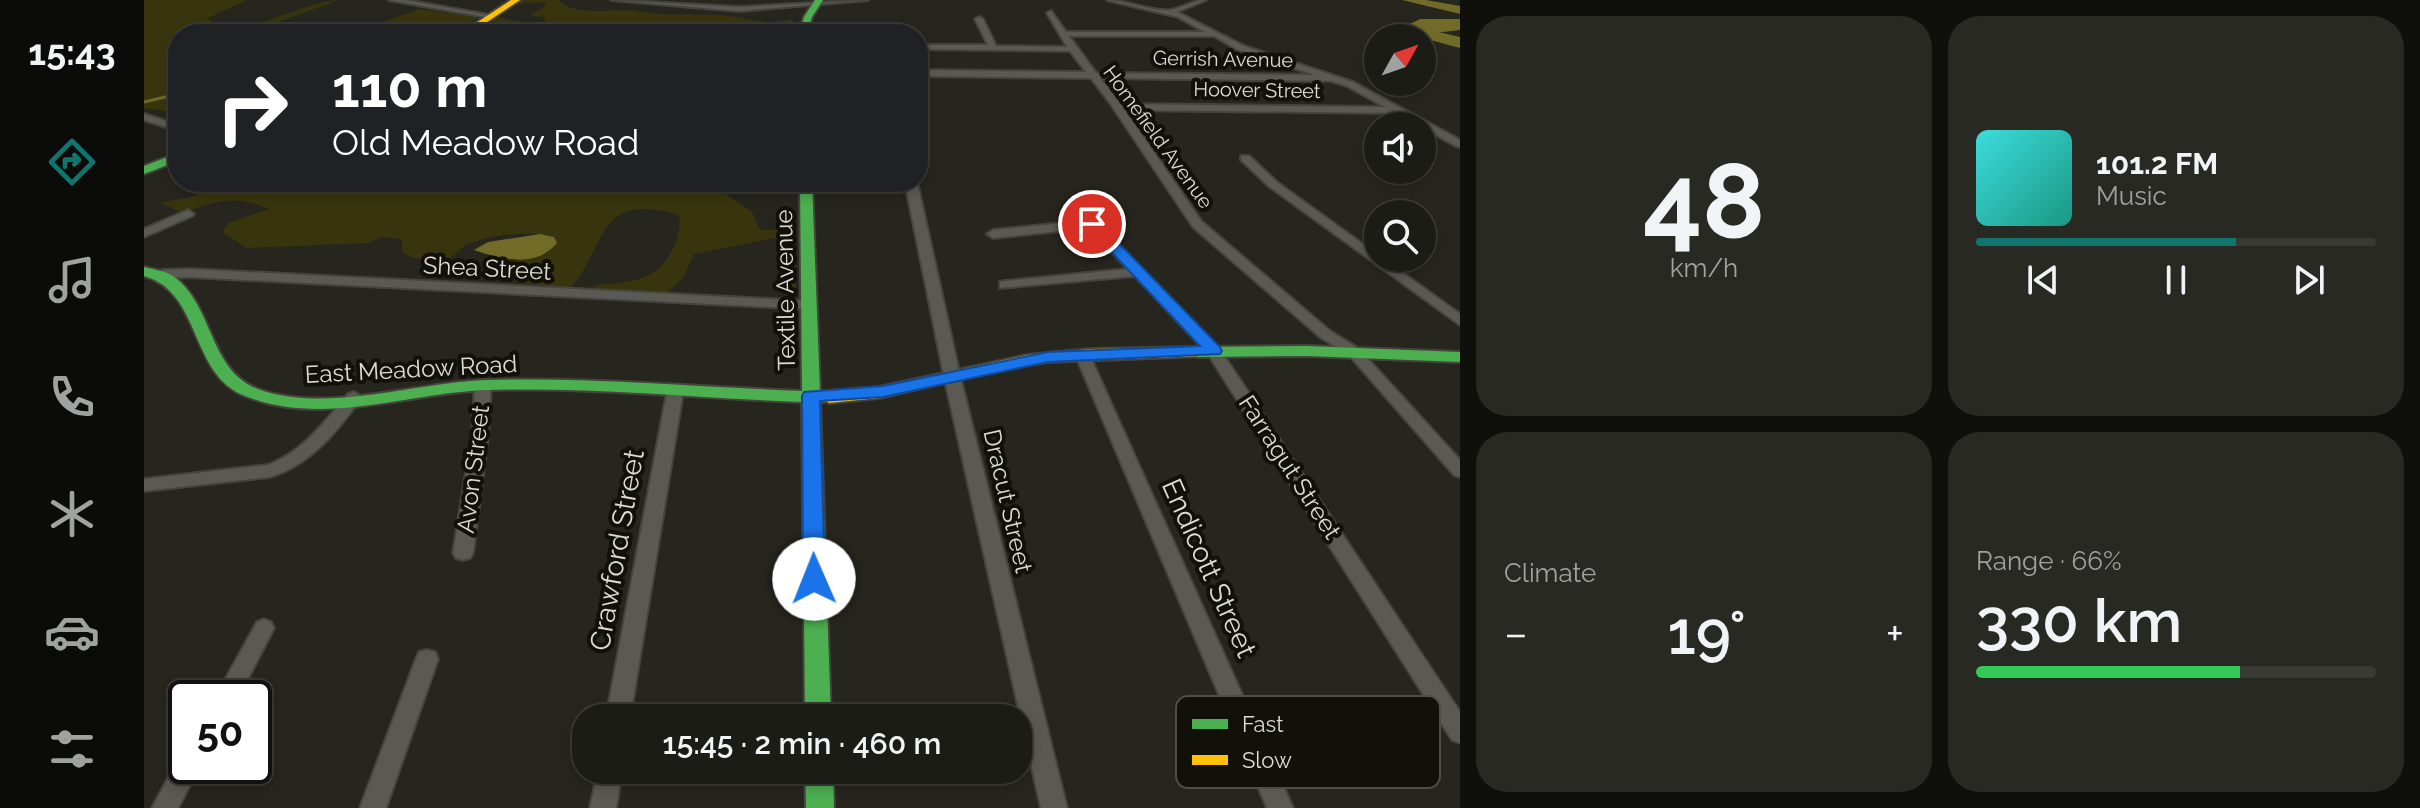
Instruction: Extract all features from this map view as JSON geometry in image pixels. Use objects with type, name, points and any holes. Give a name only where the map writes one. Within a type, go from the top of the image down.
[{"type":"street","points":[[392,0],[491,16]]},
{"type":"street","points":[[479,24],[516,0]]},
{"type":"street","points":[[614,0],[739,9],[792,2],[865,0]]},
{"type":"street","points":[[1110,0],[1188,18],[1241,48],[1336,78],[1460,144]]},
{"type":"street","points":[[1170,12],[1203,0]]},
{"type":"street","points":[[806,24],[818,2]]},
{"type":"street","name":"Homefield Avenue","points":[[1051,13],[1072,49],[1117,107],[1197,224],[1325,334],[1354,352],[1460,471]]},
{"type":"street","points":[[979,19],[993,48]]},
{"type":"street","points":[[1063,34],[1214,34]]},
{"type":"street","points":[[928,47],[1072,49]]},
{"type":"street","name":"Gerrish Avenue","points":[[928,73],[1336,78]]},
{"type":"street","name":"Hoover Street","points":[[1117,107],[1397,110]]},
{"type":"street","points":[[144,117],[168,125]]},
{"type":"street","points":[[1245,158],[1274,185],[1460,321]]},
{"type":"street","points":[[144,170],[168,161]]},
{"type":"street","name":"Textile Avenue","points":[[806,192],[818,704]]},
{"type":"street","name":"Dracut Street","points":[[913,192],[952,376],[1054,808]]},
{"type":"street","points":[[144,233],[188,214]]},
{"type":"street","name":"Farragut Street","points":[[993,234],[1092,224],[1214,351],[1437,696]]},
{"type":"street","points":[[1005,285],[1135,272]]},
{"type":"street","name":"East Meadow Road","points":[[153,273],[171,280],[189,302],[206,352],[214,367],[229,381],[248,392],[288,399],[354,397],[483,385],[746,395],[871,393],[1026,360],[1082,354],[1354,352],[1460,357]]},
{"type":"street","name":"Shea Street","points":[[153,273],[809,305]]},
{"type":"street","name":"Endicott Street","points":[[1082,354],[1231,696]]},
{"type":"street","name":"Avon Street","points":[[463,553],[480,436],[483,385]]},
{"type":"street","name":"Crawford Street","points":[[620,704],[675,392]]},
{"type":"street","points":[[144,485],[285,467],[309,449],[354,397]]},
{"type":"street","points":[[236,680],[264,628]]},
{"type":"street","points":[[373,808],[427,659]]},
{"type":"street","name":"Farragut Street","points":[[1440,701],[1460,732]]},
{"type":"street","points":[[165,808],[178,784]]},
{"type":"street","points":[[603,808],[607,784]]},
{"type":"street","points":[[819,784],[820,808]]},
{"type":"street","name":"Endicott Street","points":[[1271,788],[1280,808]]},
{"type":"shaded area","points":[[144,0],[247,0],[208,18],[218,24],[168,24],[168,112],[144,108]]},
{"type":"shaded area","points":[[339,0],[278,22],[289,24],[255,24]]},
{"type":"shaded area","points":[[522,0],[559,0],[583,10],[717,15],[763,22],[791,19],[796,24],[487,24],[497,17],[527,23],[546,22],[543,17],[529,15],[543,8],[546,2],[515,4]]},
{"type":"shaded area","points":[[419,9],[478,17],[471,22],[378,24]]},
{"type":"shaded area","points":[[1429,20],[1460,24],[1460,30],[1436,33],[1436,24],[1408,24]]},
{"type":"shaded area","points":[[1436,33],[1460,39],[1460,48],[1436,42]]},
{"type":"shaded area","points":[[202,192],[726,192],[724,193],[752,212],[760,230],[795,230],[796,295],[784,295],[780,237],[694,254],[683,278],[665,294],[590,291],[595,285],[645,277],[664,263],[677,240],[679,215],[652,209],[632,210],[618,216],[608,226],[569,289],[516,282],[505,270],[511,261],[534,257],[554,237],[533,234],[498,236],[466,245],[453,256],[433,261],[402,252],[402,239],[382,237],[369,243],[247,248],[222,232],[229,223],[269,209],[257,204],[226,201],[183,213],[160,203]]},
{"type":"shaded area","points":[[540,234],[554,237],[557,243],[539,256],[528,259],[506,259],[474,250],[488,242]]},
{"type":"waterway","points":[[1408,0],[1460,10]]},
{"type":"waterway","points":[[1460,23],[1420,23],[1412,28],[1427,35],[1460,41]]},
{"type":"waterway","points":[[144,102],[168,96]]},
{"type":"traffic: fast","points":[[806,24],[819,0]]},
{"type":"traffic: fast","points":[[144,170],[168,161]]},
{"type":"traffic: fast","points":[[806,192],[818,704]]},
{"type":"traffic: fast","points":[[144,271],[167,279],[180,291],[212,356],[235,384],[252,393],[281,400],[339,402],[488,385],[829,397]]},
{"type":"traffic: fast","points":[[1198,352],[1307,351],[1460,357]]},
{"type":"traffic: fast","points":[[819,784],[820,808]]},
{"type":"traffic: slow","points":[[479,24],[516,0]]},
{"type":"traffic: slow","points":[[829,397],[879,393],[1003,364],[1048,357],[1198,352]]},
{"type":"route","points":[[814,579],[811,396],[837,397],[883,391],[1048,357],[1214,351],[1092,224]]}]
